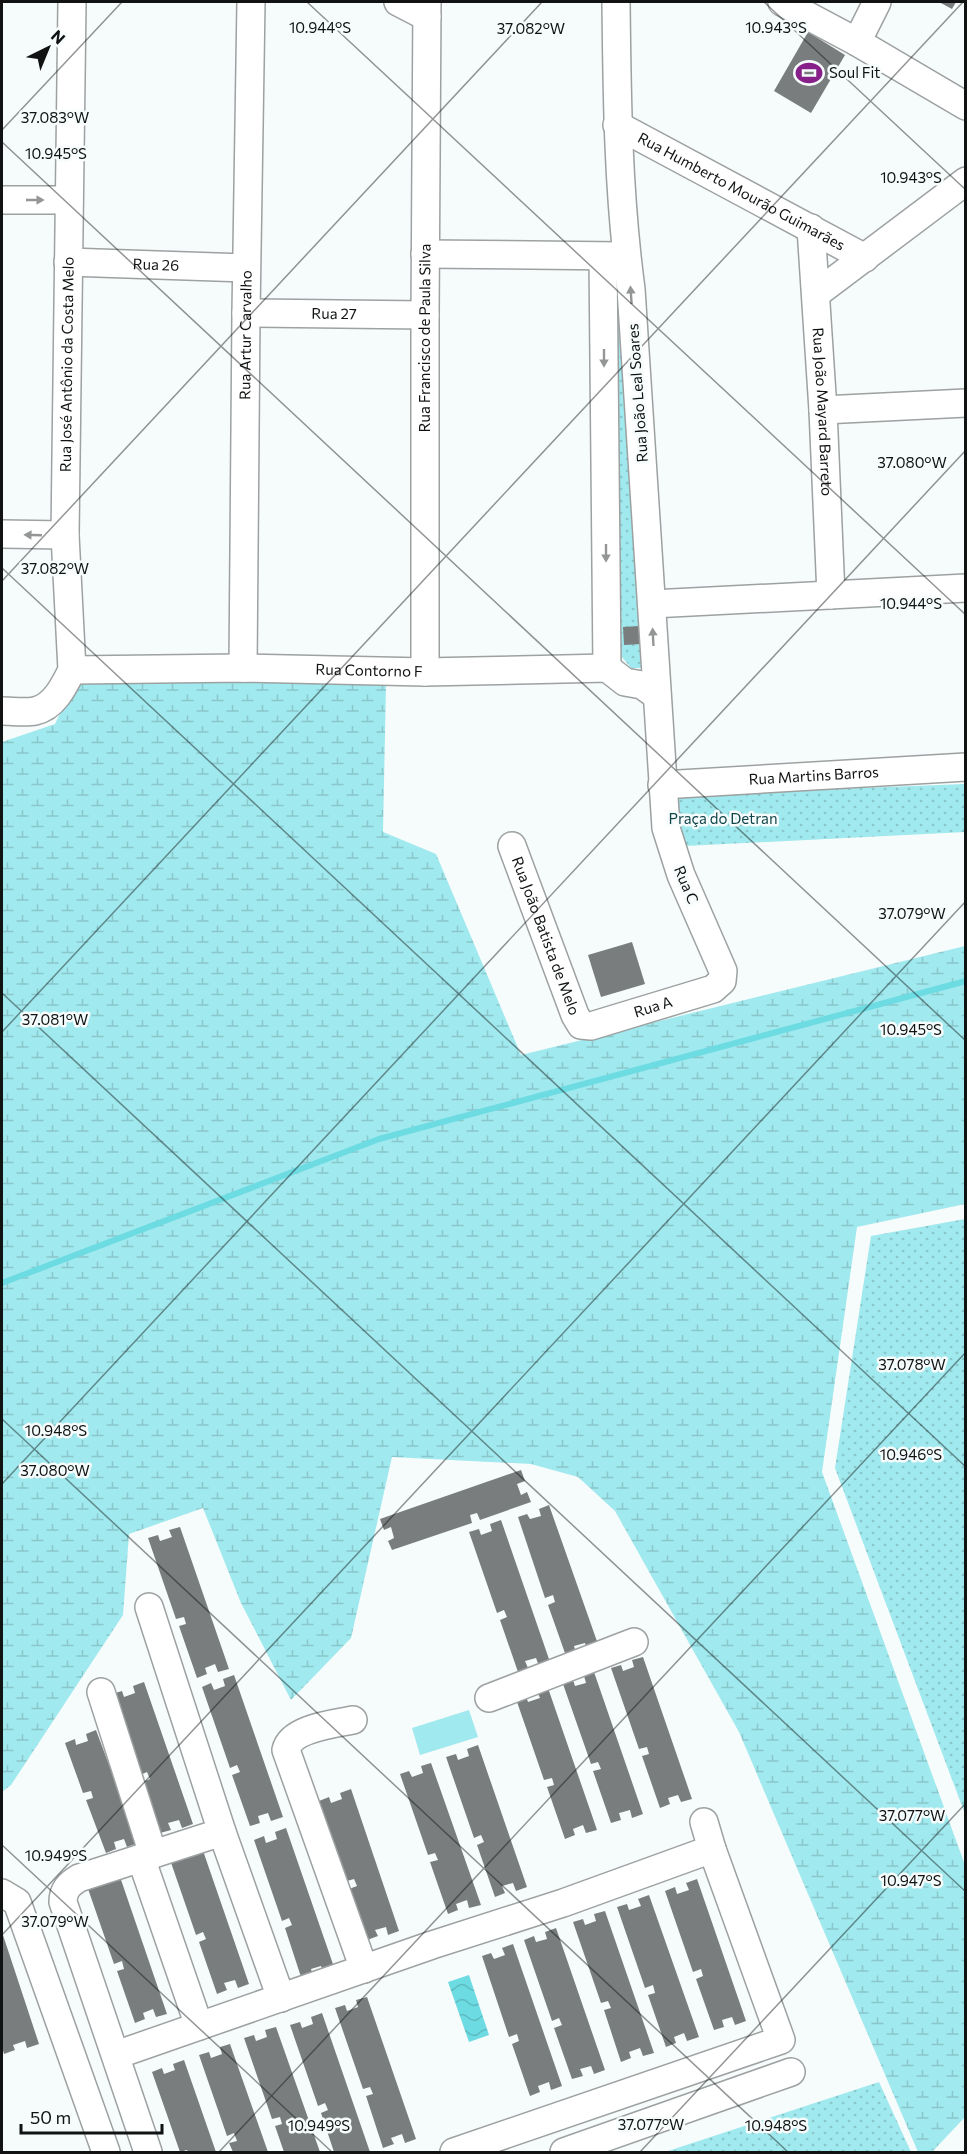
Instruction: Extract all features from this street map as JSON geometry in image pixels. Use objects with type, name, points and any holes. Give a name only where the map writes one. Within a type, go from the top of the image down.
[{"type":"street","name":"Rua José Antônio da Costa Melo","points":[[72,2],[65,535],[72,670]]},
{"type":"street","name":"Rua Artur Carvalho","points":[[243,668],[246,268],[251,2]]},
{"type":"street","points":[[398,2],[427,9]]},
{"type":"street","name":"Rua João Leal Soares","points":[[607,668],[617,125],[616,2]]},
{"type":"street","points":[[782,2],[857,42],[966,106]]},
{"type":"street","points":[[857,42],[877,2]]},
{"type":"street","name":"Rua Francisco de Paula Silva","points":[[425,672],[427,9]]},
{"type":"street","name":"Rua Humberto Mourão Guimarães","points":[[617,125],[865,258]]},
{"type":"street","points":[[816,294],[966,181]]},
{"type":"street","points":[[2,200],[69,200]]},
{"type":"street","name":"Rua João Mayard Barreto","points":[[811,228],[823,411],[831,595]]},
{"type":"street","points":[[425,254],[615,256]]},
{"type":"street","name":"Rua João Leal Soares","points":[[615,256],[631,289],[662,785]]},
{"type":"street","name":"Rua 26","points":[[68,262],[246,268]]},
{"type":"street","name":"Rua 27","points":[[246,312],[425,315]]},
{"type":"street","points":[[823,411],[966,403]]},
{"type":"street","points":[[2,534],[65,535]]},
{"type":"street","points":[[652,604],[966,588]]},
{"type":"street","name":"Rua Contorno F","points":[[72,670],[243,668],[425,672],[607,668]]},
{"type":"street","points":[[607,668],[625,682],[642,685],[656,695]]},
{"type":"street","points":[[2,711],[35,711],[55,698],[72,670]]},
{"type":"street","name":"Rua Martins Barros","points":[[662,785],[966,767]]},
{"type":"street","name":"Rua C","points":[[662,785],[666,828],[672,851],[723,971],[722,981]]},
{"type":"street","name":"Rua João Batista de Melo","points":[[512,846],[574,1015],[581,1025]]},
{"type":"street","name":"Rua A","points":[[581,1025],[591,1026],[713,989],[722,981]]},
{"type":"street","points":[[149,1607],[222,1832],[280,1998]]},
{"type":"street","points":[[489,1698],[634,1642]]},
{"type":"street","points":[[101,1692],[147,1856],[199,2026]]},
{"type":"street","points":[[353,1720],[306,1730],[289,1742],[286,1750],[364,1968]]},
{"type":"street","points":[[454,2152],[781,2040],[704,1822]]},
{"type":"street","points":[[148,2152],[63,1902],[63,1896],[71,1883],[79,1878],[222,1832]]},
{"type":"street","points":[[116,2055],[364,1968],[563,1903],[712,1849]]},
{"type":"street","points":[[2,1893],[17,1902],[106,2152]]},
{"type":"street","points":[[564,2152],[791,2072]]},
{"type":"green space","points":[[624,268],[649,668],[631,668],[614,647],[610,270]]},
{"type":"green space","points":[[76,679],[386,685],[383,832],[436,854],[521,1055],[965,946],[965,1204],[857,1227],[822,1472],[965,1865],[965,2117],[932,2152],[918,2152],[739,1732],[615,1511],[578,1477],[531,1464],[392,1457],[351,1638],[291,1700],[241,1603],[203,1508],[129,1534],[123,1615],[11,1785],[2,1792],[2,742],[55,724]]},
{"type":"green space","name":"Praça do Detran","points":[[965,784],[965,832],[685,846],[674,820],[680,795]]},
{"type":"green space","points":[[966,1219],[965,1814],[835,1468],[871,1236]]},
{"type":"green space","points":[[469,1710],[478,1737],[420,1755],[412,1728]]},
{"type":"green space","points":[[879,2082],[911,2152],[665,2152]]},
{"type":"water","points":[[469,1975],[489,2035],[469,2042],[448,1982]]},
{"type":"building","points":[[939,2],[956,2],[952,9]]},
{"type":"building","name":"Soul Fit","points":[[808,32],[845,55],[811,113],[774,91]]},
{"type":"building","points":[[639,626],[642,644],[624,645],[623,627]]},
{"type":"building","points":[[632,942],[645,984],[601,997],[588,955]]},
{"type":"building","points":[[521,1470],[525,1481],[517,1484],[521,1495],[527,1492],[531,1502],[480,1520],[477,1513],[470,1515],[472,1523],[392,1550],[388,1541],[394,1538],[391,1527],[384,1530],[380,1519]]},
{"type":"building","points":[[549,1505],[599,1647],[587,1651],[585,1643],[574,1646],[576,1653],[566,1656],[548,1605],[555,1602],[553,1595],[545,1598],[518,1517],[527,1514],[530,1519],[541,1516],[539,1509]]},
{"type":"building","points":[[501,1520],[550,1662],[539,1666],[536,1658],[525,1661],[528,1668],[518,1672],[500,1620],[507,1617],[504,1610],[497,1613],[469,1532],[479,1529],[481,1535],[492,1531],[490,1524]]},
{"type":"building","points":[[180,1527],[229,1669],[218,1672],[215,1664],[205,1668],[207,1674],[197,1678],[179,1626],[186,1624],[184,1617],[176,1619],[148,1538],[158,1535],[160,1541],[172,1537],[169,1530]]},
{"type":"building","points":[[643,1657],[692,1799],[681,1802],[678,1795],[668,1798],[670,1804],[660,1808],[642,1756],[649,1754],[647,1747],[639,1749],[611,1668],[621,1665],[623,1671],[634,1667],[632,1660]]},
{"type":"building","points":[[594,1672],[643,1814],[632,1818],[630,1810],[619,1813],[621,1820],[611,1823],[593,1771],[601,1769],[598,1762],[591,1764],[563,1684],[573,1680],[575,1686],[586,1683],[584,1676]]},
{"type":"building","points":[[234,1675],[283,1817],[271,1821],[268,1813],[258,1816],[260,1823],[250,1826],[232,1775],[240,1772],[237,1765],[230,1768],[202,1687],[211,1683],[214,1690],[225,1686],[223,1679]]},
{"type":"building","points":[[144,1682],[193,1824],[182,1828],[179,1820],[168,1823],[171,1830],[160,1833],[143,1782],[150,1779],[147,1772],[140,1775],[112,1694],[122,1691],[124,1697],[135,1693],[133,1686]]},
{"type":"building","points":[[548,1688],[597,1830],[586,1833],[583,1825],[573,1829],[575,1835],[565,1839],[547,1787],[554,1785],[552,1778],[544,1780],[516,1699],[526,1696],[528,1702],[540,1698],[537,1691]]},
{"type":"building","points":[[96,1730],[138,1843],[127,1847],[124,1839],[114,1842],[116,1849],[106,1853],[86,1800],[93,1798],[91,1791],[83,1793],[65,1743],[75,1739],[76,1745],[88,1741],[86,1734]]},
{"type":"building","points":[[478,1745],[527,1887],[516,1891],[513,1883],[502,1886],[505,1893],[495,1897],[477,1845],[484,1842],[481,1835],[474,1838],[446,1757],[456,1754],[458,1760],[469,1756],[467,1749]]},
{"type":"building","points":[[431,1763],[481,1905],[469,1908],[467,1900],[456,1904],[458,1910],[448,1914],[430,1862],[438,1860],[435,1853],[428,1855],[400,1774],[409,1771],[412,1777],[423,1773],[421,1766]]},
{"type":"building","points":[[351,1789],[399,1931],[388,1935],[386,1927],[375,1930],[378,1936],[367,1940],[349,1889],[357,1886],[354,1879],[347,1881],[319,1801],[329,1797],[331,1803],[342,1799],[340,1793]]},
{"type":"building","points":[[286,1828],[335,1970],[324,1974],[321,1966],[311,1969],[313,1976],[302,1980],[285,1928],[292,1925],[289,1918],[282,1921],[254,1840],[264,1836],[266,1843],[277,1839],[275,1832]]},
{"type":"building","points":[[200,1842],[249,1984],[238,1988],[235,1980],[224,1983],[227,1990],[217,1994],[199,1942],[206,1939],[203,1932],[196,1935],[168,1854]]},
{"type":"building","points":[[118,1871],[167,2014],[156,2017],[153,2009],[143,2013],[145,2019],[135,2023],[117,1971],[124,1969],[122,1961],[114,1964],[86,1883]]},
{"type":"building","points":[[697,1879],[746,2021],[735,2025],[732,2017],[722,2020],[724,2027],[714,2030],[696,1979],[703,1976],[701,1969],[693,1972],[665,1891],[675,1887],[677,1894],[689,1890],[686,1883]]},
{"type":"building","points":[[649,1895],[699,2037],[687,2041],[684,2033],[674,2037],[676,2043],[666,2047],[648,1995],[655,1993],[653,1985],[645,1988],[617,1907],[627,1904],[629,1910],[641,1906],[638,1899]]},
{"type":"building","points":[[605,1911],[654,2053],[643,2056],[640,2048],[629,2052],[631,2058],[621,2062],[604,2010],[611,2008],[608,2001],[601,2003],[573,1922],[583,1919],[585,1925],[596,1921],[594,1914]]},
{"type":"building","points":[[556,1928],[605,2070],[594,2074],[591,2066],[580,2069],[583,2076],[572,2079],[554,2028],[562,2025],[559,2018],[552,2021],[524,1940],[534,1936],[536,1942],[547,1939],[545,1932]]},
{"type":"building","points":[[2,1932],[39,2044],[27,2048],[25,2041],[13,2045],[15,2050],[4,2054],[2,2047]]},
{"type":"building","points":[[513,1944],[562,2086],[551,2090],[549,2082],[538,2086],[540,2092],[530,2096],[512,2044],[519,2041],[517,2034],[509,2037],[482,1956],[491,1953],[494,1959],[505,1955],[502,1948]]},
{"type":"building","points":[[367,1997],[416,2139],[405,2143],[402,2134],[391,2138],[394,2144],[383,2148],[366,2096],[373,2094],[370,2087],[363,2089],[335,2008],[345,2005],[347,2011],[358,2007],[356,2000]]},
{"type":"building","points":[[322,2013],[370,2152],[334,2152],[321,2113],[328,2110],[325,2103],[318,2106],[290,2025],[300,2022],[302,2028],[313,2024],[311,2017]]},
{"type":"building","points":[[276,2027],[320,2152],[284,2152],[275,2126],[282,2124],[280,2117],[272,2119],[244,2038],[254,2035],[256,2041],[267,2037],[265,2030]]},
{"type":"building","points":[[230,2044],[268,2152],[233,2152],[229,2143],[237,2141],[234,2133],[227,2136],[199,2055],[209,2052],[211,2058],[222,2054],[220,2047]]},
{"type":"building","points":[[184,2060],[216,2152],[188,2152],[187,2150],[180,2152],[152,2072],[162,2068],[164,2074],[175,2070],[173,2064]]},
{"type":"waterway","points":[[2,1283],[379,1139],[966,981]]},
{"type":"place","name":"Soul Fit","points":[[809,73]]}]
